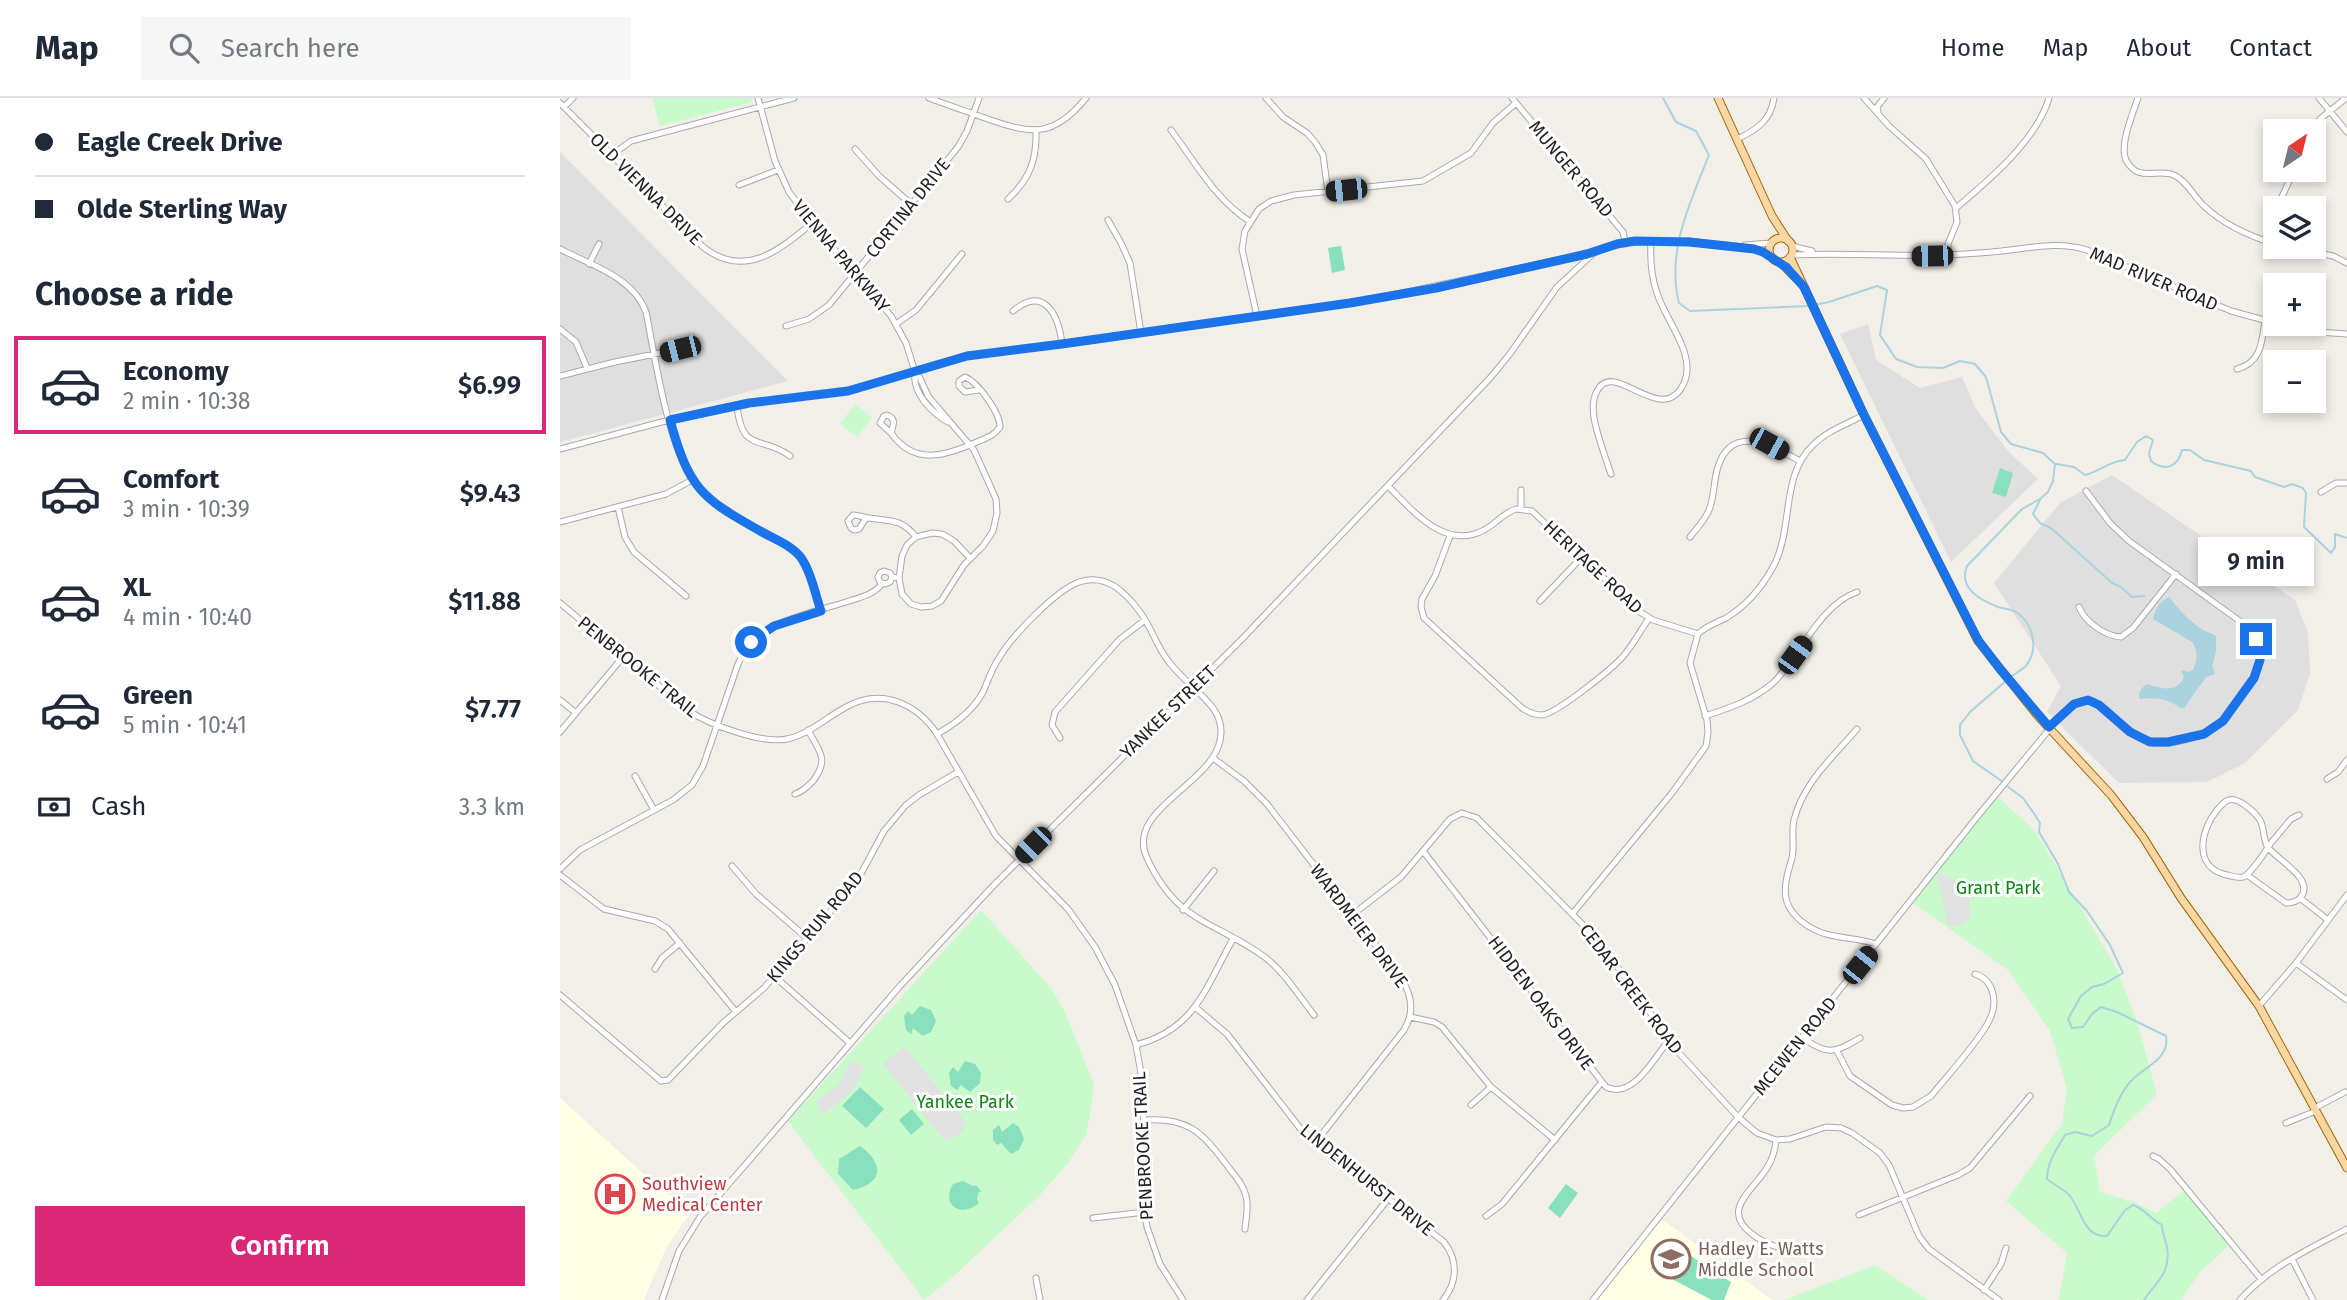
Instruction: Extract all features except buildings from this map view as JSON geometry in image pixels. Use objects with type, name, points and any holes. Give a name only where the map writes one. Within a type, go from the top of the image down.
[{"type":"main road","points":[[1718,98],[1772,216],[1790,243],[1791,256],[1818,320],[1972,630],[2016,690],[2111,795],[2143,837],[2181,898],[2259,1006],[2347,1168]]},
{"type":"main road","points":[[1772,216],[1772,242],[1769,249],[1771,257],[1791,271],[1804,287]]},
{"type":"main road","points":[[1772,242],[1783,238],[1790,243]]},
{"type":"main road","points":[[1780,262],[1791,256]]},
{"type":"street","points":[[562,105],[573,98]]},
{"type":"street","name":"VIENNA PARKWAY","points":[[758,98],[778,170],[789,192],[812,223],[883,305],[896,324],[915,372],[930,399],[970,445],[981,462],[997,506],[993,531],[970,558]]},
{"type":"street","points":[[612,155],[631,141],[794,98]]},
{"type":"street","points":[[929,98],[1008,127],[1036,131],[1064,121],[1086,98]]},
{"type":"street","name":"CORTINA DRIVE","points":[[786,326],[809,319],[824,310],[856,273],[958,147],[979,98]]},
{"type":"street","points":[[1266,98],[1283,117],[1307,133],[1315,142],[1323,155],[1328,192]]},
{"type":"street","points":[[1737,139],[1763,123],[1771,111],[1774,98]]},
{"type":"street","points":[[1864,98],[1903,140],[1926,159],[1956,208],[1957,222],[1948,244],[1948,255]]},
{"type":"street","points":[[1878,113],[1877,107],[1884,98]]},
{"type":"street","points":[[1956,208],[2006,164],[2040,118],[2049,98]]},
{"type":"street","points":[[2138,98],[2124,148],[2127,162],[2140,173],[2168,173],[2177,177],[2211,212],[2243,232],[2263,241]]},
{"type":"street","points":[[2319,98],[2347,132]]},
{"type":"street","points":[[2320,119],[2346,98]]},
{"type":"street","points":[[1257,316],[1242,249],[1243,235],[1249,221],[1265,205],[1279,198],[1423,181],[1471,153],[1514,100]]},
{"type":"street","name":"MUNGER ROAD","points":[[1514,100],[1623,232],[1625,242]]},
{"type":"street","name":"OLD VIENNA DRIVE","points":[[562,105],[702,246],[724,259],[743,261],[760,258],[782,246],[812,223]]},
{"type":"street","points":[[1171,130],[1218,195],[1249,221]]},
{"type":"street","points":[[1008,199],[1025,181],[1033,165],[1036,131]]},
{"type":"street","points":[[855,149],[879,176],[911,204]]},
{"type":"street","points":[[739,186],[778,170]]},
{"type":"street","points":[[1108,220],[1130,263],[1141,333]]},
{"type":"street","points":[[1611,474],[1594,418],[1597,390],[1603,384],[1616,382],[1656,399],[1668,400],[1679,391],[1686,378],[1683,349],[1653,281],[1651,241]]},
{"type":"street","points":[[560,449],[670,420],[737,406],[829,395],[861,388],[967,356],[1350,303],[1419,291],[1595,252],[1625,242],[1671,241],[1735,246],[1756,249],[1771,257]]},
{"type":"street","points":[[1735,246],[1772,242]]},
{"type":"street","name":"MAD RIVER ROAD","points":[[1790,243],[1822,254]]},
{"type":"street","points":[[589,264],[598,244]]},
{"type":"street","name":"MAD RIVER ROAD","points":[[1791,256],[1948,255],[2067,245],[2087,250],[2231,311],[2263,320]]},
{"type":"street","points":[[560,249],[623,282],[639,297],[646,312],[680,456],[692,480],[701,492],[722,509],[798,554],[806,566],[821,611]]},
{"type":"street","name":"YANKEE STREET","points":[[662,1300],[674,1264],[690,1231],[925,958],[1019,859],[1194,687],[1388,486],[1491,377],[1556,287],[1595,252]]},
{"type":"street","points":[[896,324],[916,310],[962,254]]},
{"type":"street","points":[[2326,255],[2347,263]]},
{"type":"street","points":[[1013,311],[1031,302],[1047,306],[1059,324],[1062,344]]},
{"type":"street","points":[[560,329],[576,342],[587,368]]},
{"type":"street","points":[[2237,369],[2248,366],[2256,357],[2263,332]]},
{"type":"street","name":"MAD RIVER ROAD","points":[[2326,333],[2347,334]]},
{"type":"street","points":[[560,376],[680,349],[694,340]]},
{"type":"street","points":[[891,433],[906,447],[929,455],[950,454],[990,437],[1000,424],[997,413],[979,390]]},
{"type":"street","points":[[737,406],[740,426],[747,436],[761,445],[790,456]]},
{"type":"street","points":[[1573,913],[1695,763],[1707,741],[1708,727],[1690,663],[1698,634],[1741,607],[1757,591],[1774,566],[1786,533],[1791,491],[1800,461],[1820,439],[1864,415]]},
{"type":"street","points":[[1690,537],[1708,512],[1718,464],[1729,449],[1743,442],[1763,442],[1800,461]]},
{"type":"street","points":[[560,522],[666,494],[692,480]]},
{"type":"street","points":[[2321,492],[2331,485],[2347,484]]},
{"type":"street","points":[[1388,486],[1430,526],[1450,536],[1481,532],[1512,510],[1521,509],[1521,489]]},
{"type":"street","points":[[2079,607],[2087,620],[2113,636],[2121,636],[2133,628],[2176,575],[2117,530],[2086,491]]},
{"type":"street","points":[[618,507],[625,537],[635,552],[686,596]]},
{"type":"street","name":"HERITAGE ROAD","points":[[1521,509],[1537,514],[1649,618],[1698,634]]},
{"type":"street","points":[[866,518],[900,523],[916,537]]},
{"type":"street","points":[[736,1012],[668,929],[655,922],[604,909],[560,872],[580,850],[683,793],[696,780],[738,664],[751,642],[774,626],[865,596],[895,578],[904,550],[916,537],[932,533],[942,534],[954,541],[970,558],[944,597],[932,606],[920,607],[907,602],[895,578],[887,571],[880,573],[878,579],[883,583]]},
{"type":"street","points":[[1450,536],[1436,576],[1422,600],[1424,618],[1432,628],[1531,713],[1542,715],[1556,710],[1618,662],[1649,618]]},
{"type":"street","points":[[1540,601],[1582,557]]},
{"type":"street","name":"MCEWEN ROAD","points":[[1594,1300],[2049,727],[2074,704],[2088,700],[2099,705],[2138,737],[2156,743],[2204,734],[2223,721],[2257,672],[2259,646],[2244,622],[2176,575]]},
{"type":"street","points":[[937,734],[957,722],[973,706],[1004,650],[1042,609],[1073,585],[1095,580],[1112,584],[1122,591],[1145,620],[1164,655],[1212,707],[1220,724],[1220,742],[1213,758],[1155,816],[1144,835],[1147,859],[1166,892],[1183,910],[1259,954],[1276,967],[1314,1015]]},
{"type":"street","points":[[1705,716],[1732,708],[1760,693],[1781,675],[1827,614],[1845,598],[1857,592]]},
{"type":"street","name":"PENBROOKE TRAIL","points":[[560,603],[689,712],[763,739],[784,740],[808,730],[849,705],[864,700],[879,698],[901,702],[916,710],[937,734],[996,836],[1058,897],[1095,947],[1121,999],[1136,1045],[1144,1120],[1145,1212],[1155,1254],[1166,1276],[1184,1300]]},
{"type":"street","points":[[1060,737],[1052,725],[1055,712],[1119,640],[1145,620]]},
{"type":"street","points":[[560,732],[623,657]]},
{"type":"street","points":[[560,700],[576,713]]},
{"type":"street","points":[[1857,729],[1811,782],[1799,805],[1792,830],[1793,855],[1784,883],[1792,913],[1815,931],[1876,944]]},
{"type":"street","points":[[795,794],[808,786],[820,772],[822,764],[820,751],[808,730]]},
{"type":"street","name":"WARDMEIER DRIVE","points":[[1213,758],[1244,780],[1267,804],[1352,915],[1406,986],[1410,998],[1410,1017]]},
{"type":"street","points":[[2327,779],[2347,760]]},
{"type":"street","name":"KINGS RUN ROAD","points":[[560,995],[666,1082],[736,1012],[758,994],[857,881],[888,825],[912,800],[958,772]]},
{"type":"street","points":[[635,776],[654,810]]},
{"type":"street","points":[[2247,875],[2283,902],[2293,902],[2300,898],[2305,888],[2304,881],[2268,848],[2259,819],[2237,801],[2225,801],[2205,828],[2203,850],[2210,866],[2218,873],[2238,877],[2247,875],[2268,848],[2291,819],[2299,815]]},
{"type":"street","name":"CEDAR CREEK ROAD","points":[[1352,915],[1401,877],[1450,819],[1458,814],[1471,814],[1482,821],[1608,951],[1692,1069],[1738,1117],[1757,1133],[1776,1140]]},
{"type":"street","name":"HIDDEN OAKS DRIVE","points":[[1423,851],[1601,1083],[1617,1090],[1630,1086],[1669,1040]]},
{"type":"street","points":[[732,866],[756,894],[807,938]]},
{"type":"street","points":[[1183,910],[1214,871]]},
{"type":"street","points":[[2259,1006],[2296,963],[2347,895]]},
{"type":"street","points":[[2300,898],[2328,920]]},
{"type":"street","points":[[1136,1045],[1170,1032],[1183,1021],[1195,1007],[1233,939]]},
{"type":"street","points":[[655,969],[662,958],[680,943]]},
{"type":"street","points":[[2296,963],[2347,1000]]},
{"type":"street","points":[[1837,1051],[1850,1076],[1886,1103],[1903,1108],[1920,1105],[1931,1097],[1990,1019],[1994,1002],[1991,988],[1988,981],[1975,974]]},
{"type":"street","points":[[774,976],[850,1043]]},
{"type":"street","name":"LINDENHURST DRIVE","points":[[1195,1007],[1227,1034],[1294,1121],[1315,1143],[1440,1238],[1451,1254],[1454,1265],[1454,1279],[1443,1300]]},
{"type":"street","points":[[1315,1143],[1404,1030],[1410,1017],[1434,1022],[1442,1027],[1491,1087],[1555,1140]]},
{"type":"street","points":[[1802,1037],[1818,1048],[1837,1051],[1860,1038]]},
{"type":"street","points":[[1486,1216],[1502,1204],[1601,1083]]},
{"type":"street","points":[[1471,1105],[1491,1087]]},
{"type":"street","points":[[2286,1123],[2345,1092]]},
{"type":"street","points":[[1859,1215],[1970,1168],[2030,1096]]},
{"type":"street","points":[[1144,1120],[1167,1119],[1183,1123],[1198,1131],[1209,1142],[1243,1188],[1247,1202],[1244,1229]]},
{"type":"street","points":[[1781,1248],[1761,1241],[1744,1228],[1738,1215],[1740,1203],[1770,1164],[1776,1140],[1790,1139],[1826,1127],[1846,1130],[1886,1160],[1919,1236],[1929,1249],[1999,1300]]},
{"type":"street","points":[[2153,1156],[2170,1169],[2261,1279]]},
{"type":"street","points":[[1307,1300],[1388,1199]]},
{"type":"street","points":[[1093,1218],[1145,1212]]},
{"type":"street","points":[[2240,1300],[2261,1279],[2347,1229]]},
{"type":"street","points":[[1984,1290],[2001,1264],[2006,1248]]},
{"type":"street","points":[[2292,1259],[2313,1300]]},
{"type":"street","points":[[1036,1278],[1040,1300]]},
{"type":"shaded area","points":[[560,152],[788,381],[560,442]]},
{"type":"shaded area","points":[[1868,324],[1876,360],[1920,388],[1962,377],[1976,409],[2008,451],[2038,479],[1951,562],[1840,334]]},
{"type":"shaded area","points":[[2112,475],[2295,600],[2308,633],[2310,673],[2298,710],[2245,763],[2207,782],[2119,783],[2047,712],[2061,686],[1994,583],[2060,503]]},
{"type":"shaded area","points":[[1937,873],[1960,882],[1967,888],[1970,917],[1961,926],[1947,925]]},
{"type":"shaded area","points":[[904,1046],[965,1121],[962,1125],[965,1128],[950,1140],[948,1137],[944,1140],[883,1064]]},
{"type":"shaded area","points":[[851,1061],[864,1066],[857,1083],[850,1093],[822,1115],[816,1101],[839,1085]]},
{"type":"shaded area","name":"Southview Medical Center","points":[[560,1098],[647,1177],[691,1212],[666,1248],[644,1300],[560,1300]]},
{"type":"shaded area","name":"Hadley E. Watts Middle School","points":[[1659,1217],[1772,1300],[1593,1300]]},
{"type":"green space","points":[[652,98],[751,98],[752,102],[660,126]]},
{"type":"green space","points":[[1341,246],[1345,270],[1332,273],[1328,248]]},
{"type":"green space","points":[[855,404],[872,418],[857,437],[840,424]]},
{"type":"green space","points":[[2000,468],[2013,473],[2006,497],[1992,493]]},
{"type":"green space","name":"Grant Park","points":[[1995,794],[2035,831],[2117,969],[2137,1022],[2157,1094],[2094,1156],[2100,1192],[2136,1203],[2156,1213],[2186,1189],[2231,1244],[2199,1273],[2181,1300],[2059,1300],[2067,1253],[2006,1201],[2062,1124],[2067,1089],[2050,1031],[2008,970],[1910,901]]},
{"type":"green space","name":"Yankee Park","points":[[981,910],[1051,988],[1065,1012],[1094,1084],[1090,1115],[1086,1135],[1068,1163],[1039,1196],[955,1275],[924,1300],[788,1121]]},
{"type":"green space","points":[[920,1006],[931,1010],[936,1021],[931,1032],[923,1036],[913,1028],[911,1034],[906,1030],[904,1016],[908,1011],[912,1015]]},
{"type":"green space","points":[[965,1061],[975,1064],[981,1073],[980,1083],[970,1092],[961,1085],[957,1090],[951,1086],[949,1073],[953,1067],[958,1072]]},
{"type":"green space","points":[[860,1087],[884,1109],[866,1128],[842,1106]]},
{"type":"green space","points":[[912,1109],[924,1124],[911,1135],[899,1120]]},
{"type":"green space","points":[[1013,1123],[1019,1127],[1024,1139],[1019,1150],[1011,1154],[1001,1143],[997,1145],[993,1140],[993,1130],[999,1125],[1002,1132]]},
{"type":"green space","points":[[860,1146],[874,1159],[877,1172],[870,1183],[853,1190],[838,1174],[839,1159]]},
{"type":"green space","points":[[963,1181],[976,1185],[981,1191],[978,1193],[979,1203],[960,1209],[951,1204],[949,1198],[953,1184]]},
{"type":"green space","points":[[1566,1184],[1578,1193],[1560,1218],[1548,1208]]},
{"type":"green space","points":[[1668,1241],[1731,1282],[1724,1300],[1712,1300],[1651,1268]]},
{"type":"green space","points":[[1875,1265],[1928,1300],[1785,1300]]},
{"type":"water","points":[[2169,597],[2191,621],[2216,636],[2216,652],[2212,666],[2215,674],[2206,677],[2184,708],[2166,701],[2139,697],[2146,684],[2168,688],[2177,686],[2184,677],[2181,670],[2189,672],[2196,663],[2192,642],[2153,619],[2158,606]]},
{"type":"waterway","points":[[1663,98],[1676,122],[1696,131],[1709,155],[1688,209],[1678,246],[1676,284],[1679,303],[1690,311],[1808,306]]},
{"type":"waterway","points":[[1814,305],[1877,286],[1887,290],[1880,335],[1896,359],[1917,367],[1943,368],[1960,361],[1975,364],[1986,377],[2001,432],[2011,444],[2043,453],[2055,464],[2053,481],[2048,492],[2022,509],[1967,566],[1965,574],[1968,587],[1978,597],[1998,607],[2017,612],[2028,625],[2033,639],[2032,654],[2025,667],[2012,676]]},
{"type":"waterway","points":[[2056,464],[2074,467],[2085,475],[2125,460],[2137,442],[2146,436],[2153,440],[2149,453],[2151,461],[2161,466],[2174,464],[2182,450],[2190,450],[2204,460],[2251,471],[2255,477],[2284,487],[2292,484],[2303,488],[2306,493],[2304,527],[2331,553],[2335,547],[2335,534],[2347,538]]},
{"type":"waterway","points":[[2040,500],[2033,514],[2040,523],[2051,528],[2112,583],[2132,597],[2144,596]]},
{"type":"waterway","points":[[2003,782],[1973,761],[1960,735],[1960,725],[1970,712],[2007,680]]},
{"type":"waterway","points":[[2007,786],[2023,798],[2040,823],[2039,832],[2058,864],[2069,892],[2087,911],[2110,945],[2123,973],[2104,984],[2092,987],[2081,996],[2068,1019],[2072,1028],[2083,1027],[2101,1007],[2166,1036],[2164,1051],[2127,1086],[2109,1125],[2092,1136],[2075,1132],[2065,1135],[2047,1173],[2047,1179],[2070,1196],[2093,1233],[2107,1236],[2125,1210],[2133,1205],[2162,1225],[2167,1264],[2162,1276],[2144,1300]]},
{"type":"place","name":"Southview Medical Center","points":[[615,1194]]},
{"type":"place","name":"Hadley E. Watts Middle School","points":[[1671,1259]]},
{"type":"route","points":[[751,642],[767,629],[821,611],[806,566],[788,546],[722,509],[701,492],[683,464],[670,420],[749,403],[848,391],[903,376],[931,365],[981,353],[1110,338],[1436,288],[1635,241],[1689,242],[1756,249],[1780,262],[1795,275],[1804,287],[1864,415],[1978,640],[2049,727],[2074,704],[2088,700],[2099,705],[2130,732],[2150,742],[2168,742],[2204,734],[2223,721],[2254,678],[2260,660],[2256,639]]}]
